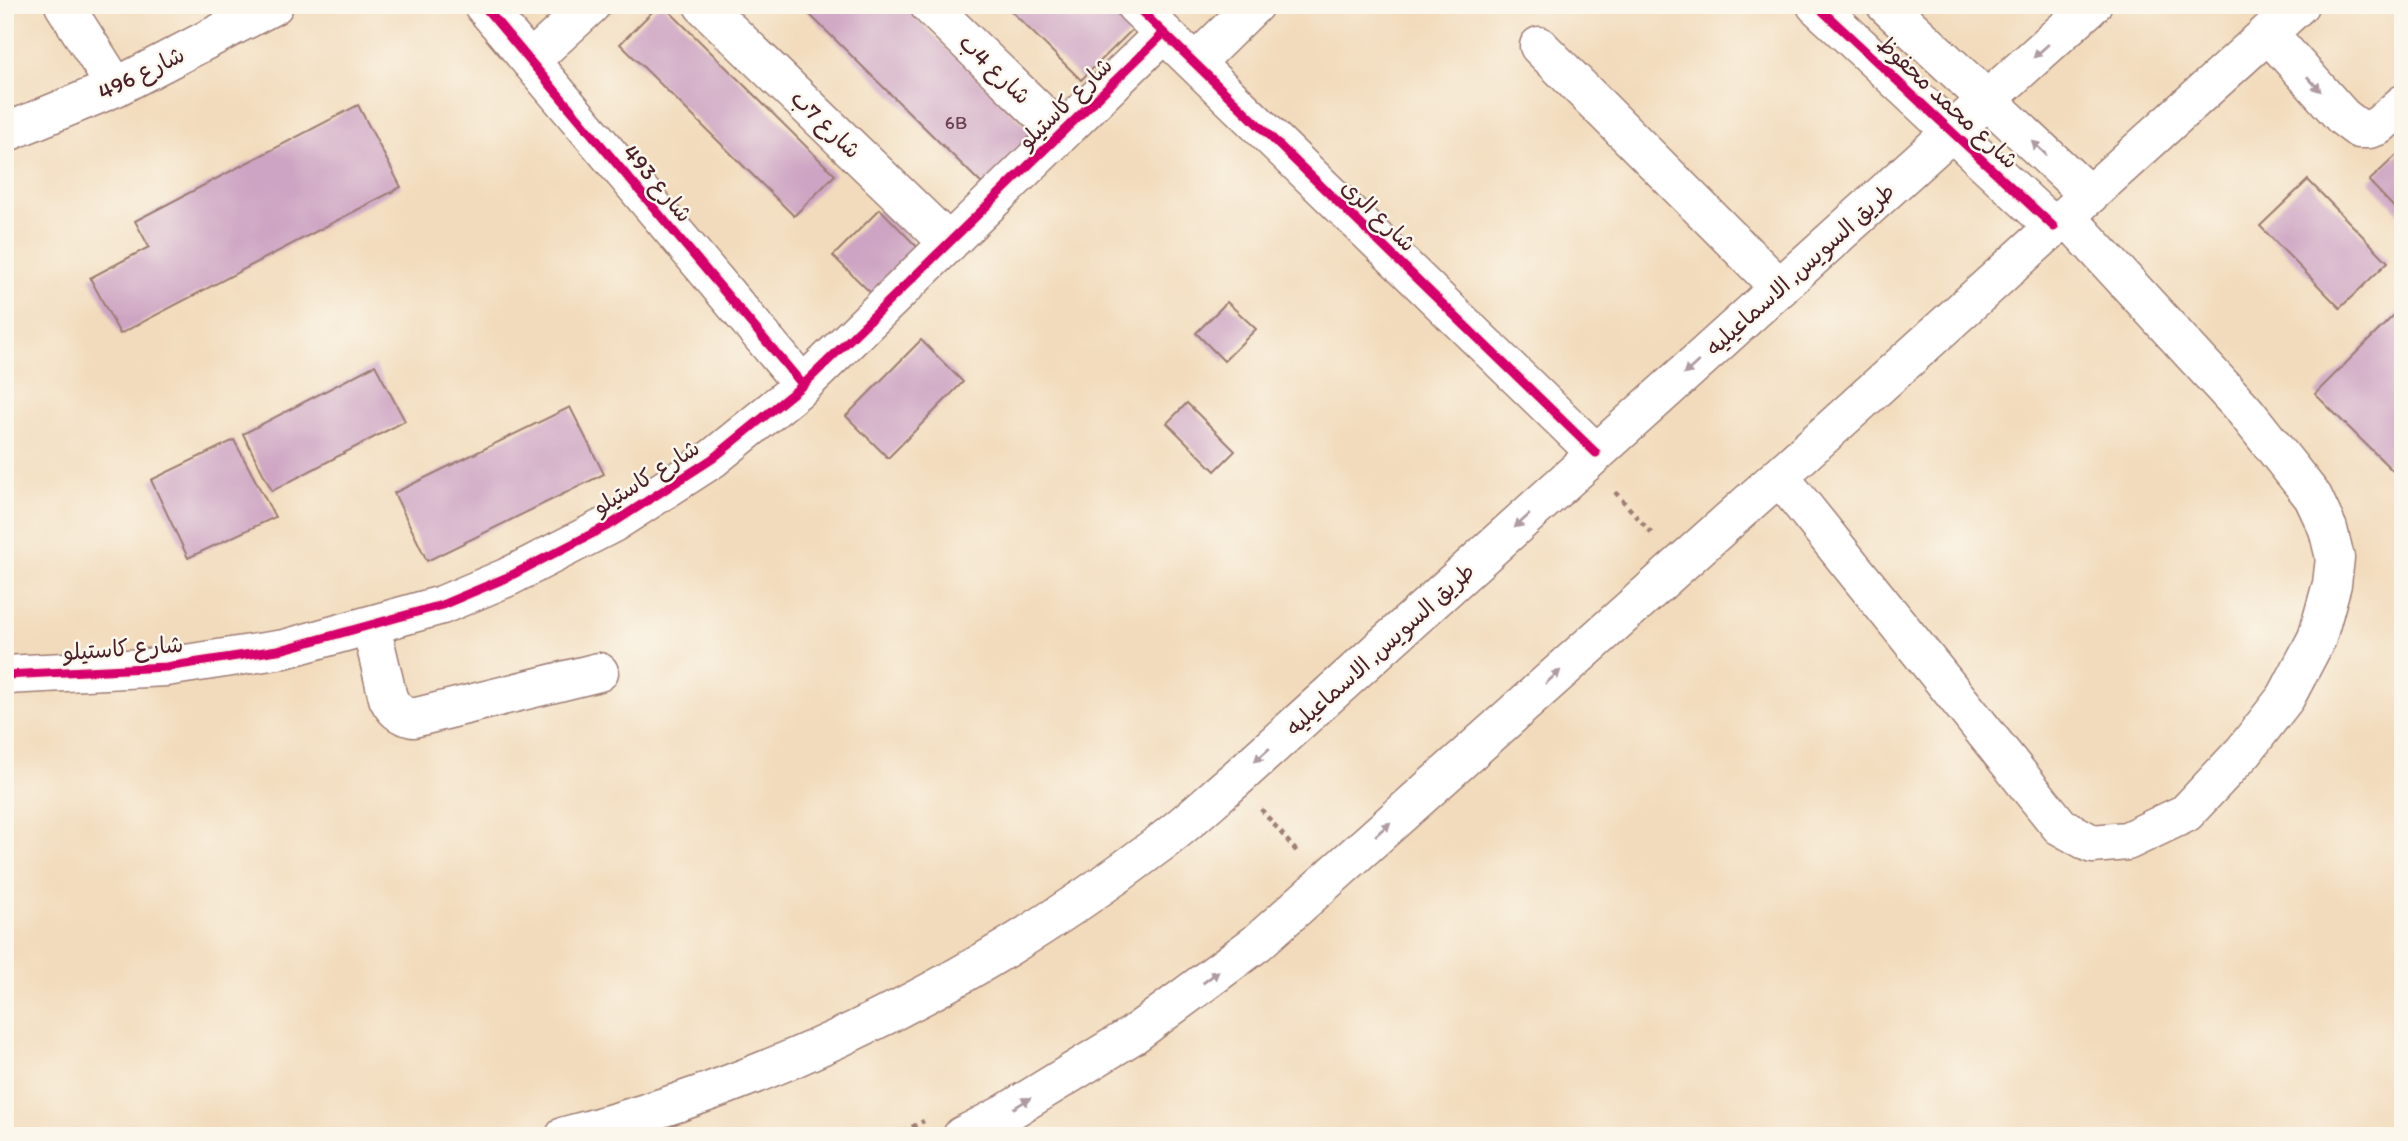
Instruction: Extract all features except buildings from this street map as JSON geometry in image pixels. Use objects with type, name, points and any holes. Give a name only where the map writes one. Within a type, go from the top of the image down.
[{"type":"street","points":[[64,5],[116,87]]},
{"type":"street","name":"شارع 493","points":[[483,5],[803,385]]},
{"type":"street","points":[[530,61],[591,5]]},
{"type":"street","name":"شارع 7ب","points":[[703,5],[949,243]]},
{"type":"street","name":"شارع 4ب","points":[[929,5],[1061,133]]},
{"type":"street","name":"شارع الرى","points":[[1135,5],[1592,457]]},
{"type":"street","points":[[1195,63],[1254,5]]},
{"type":"street","name":"شارع محمد محفوظ","points":[[1815,5],[1951,132],[2070,213]]},
{"type":"street","name":"شارع محمد محفوظ","points":[[1886,5],[1987,100],[2070,213]]},
{"type":"street","name":"طريق السويس, الاسماعيليه","points":[[565,1136],[629,1119],[771,1069],[908,1006],[1038,930],[1161,843],[1236,779],[2092,5]]},
{"type":"street","points":[[962,1136],[1001,1116],[1133,1035],[1257,943],[1779,476],[2299,5]]},
{"type":"street","name":"شارع 496","points":[[5,133],[116,87],[272,6]]},
{"type":"street","name":"شارع كاستيلو","points":[[5,675],[166,667],[284,649],[442,605],[508,577],[613,523],[712,459],[803,385],[1164,33]]},
{"type":"street","points":[[2268,33],[2350,124],[2359,129],[2378,126],[2403,104]]},
{"type":"street","points":[[1539,46],[1780,288]]},
{"type":"street","points":[[1779,476],[2060,826],[2092,844],[2127,841],[2186,813],[2244,751],[2286,697],[2317,638],[2332,584],[2335,558],[2328,528],[2313,497],[2245,411],[2070,213]]},
{"type":"street","points":[[371,626],[388,698],[393,708],[402,715],[413,718],[599,672]]},
{"type":"path","points":[[1592,457],[1679,564]]},
{"type":"path","points":[[1236,779],[1324,883]]},
{"type":"cycle path","points":[[483,5],[803,385]]},
{"type":"cycle path","points":[[1135,5],[1596,453]]},
{"type":"cycle path","points":[[1816,5],[2054,227]]},
{"type":"cycle path","points":[[5,675],[166,667],[284,649],[442,605],[508,577],[613,523],[712,459],[803,385],[1164,33]]}]
